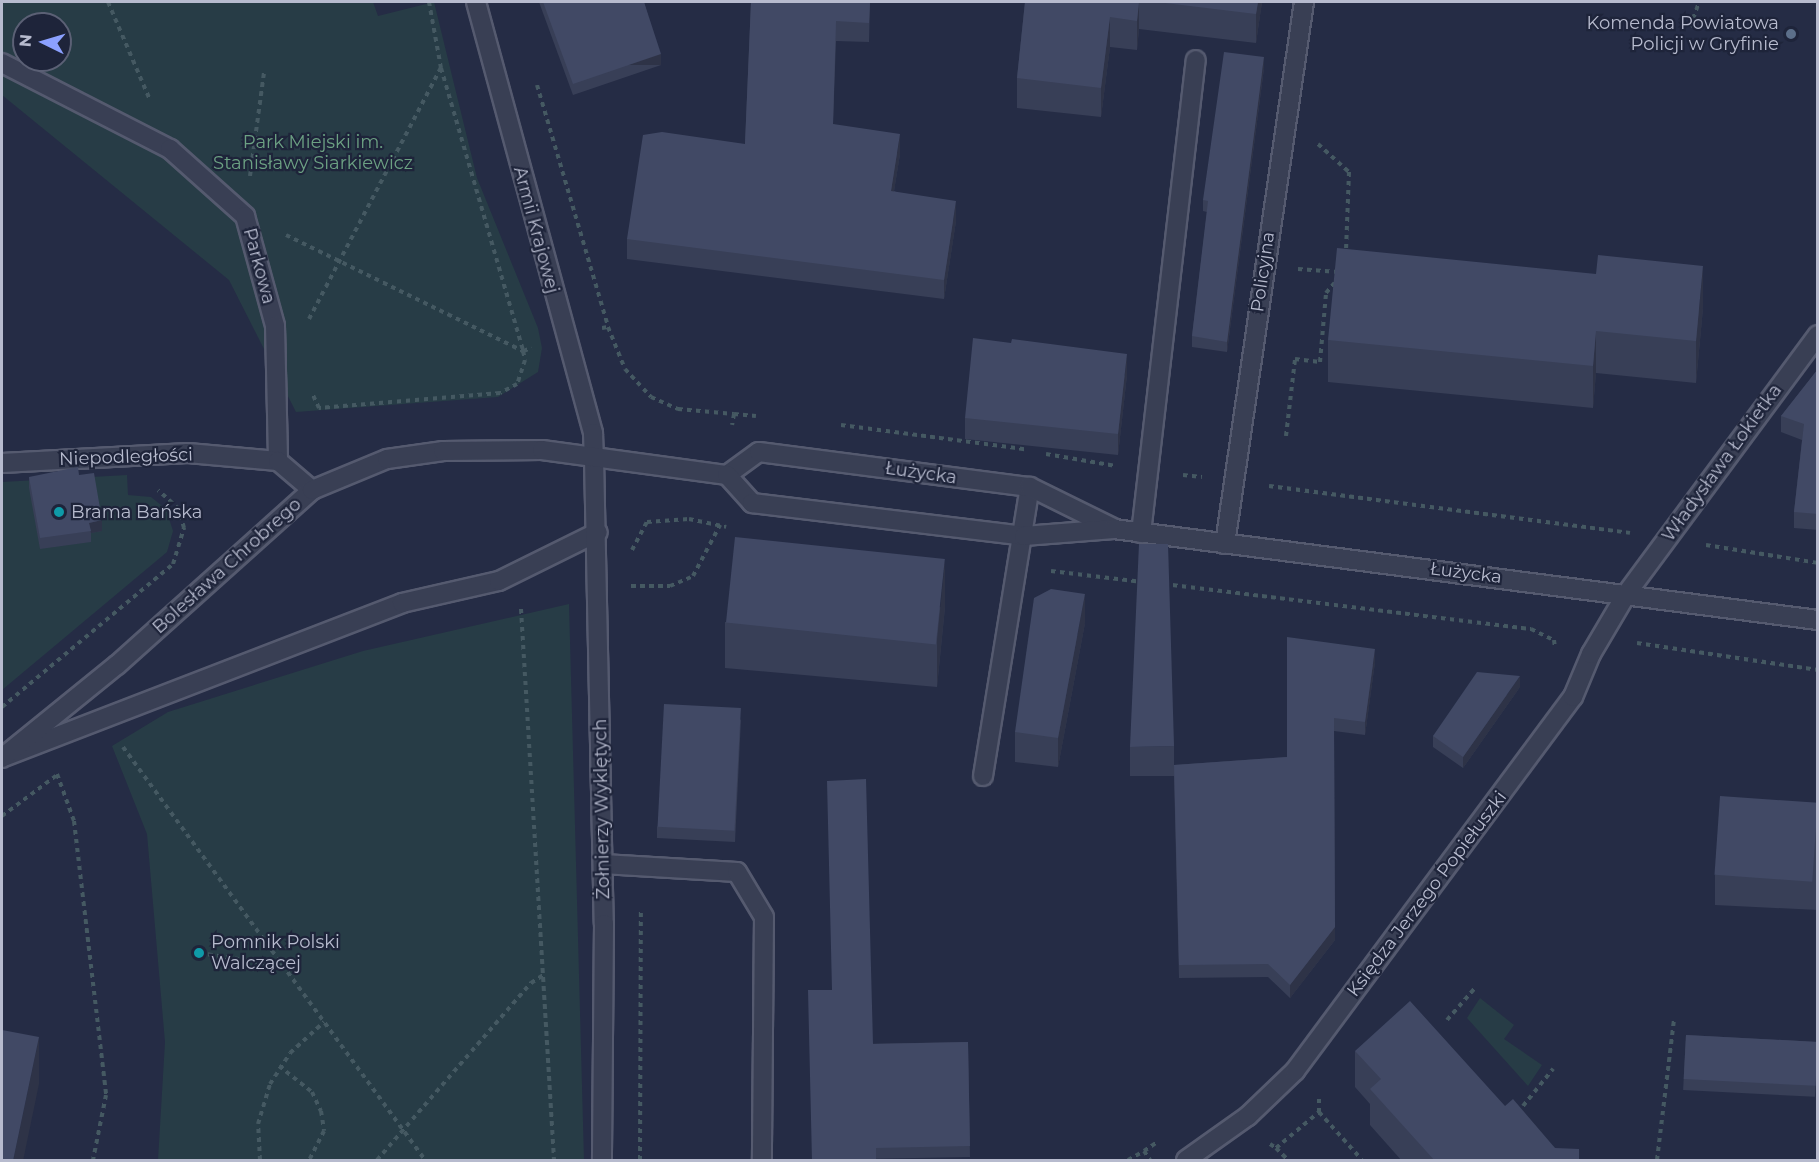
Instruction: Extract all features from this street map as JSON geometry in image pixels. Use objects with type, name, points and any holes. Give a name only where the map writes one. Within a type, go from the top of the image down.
[{"type":"street","name":"Armii Krajowej","points":[[476,2],[593,433],[594,458]]},
{"type":"street","name":"Policyjna","points":[[1225,544],[1304,2]]},
{"type":"street","points":[[1141,533],[1196,60]]},
{"type":"street","name":"Parkowa","points":[[2,63],[170,149],[245,216],[275,326],[279,391],[278,461]]},
{"type":"street","name":"Władysława Łokietka","points":[[1627,593],[1818,335]]},
{"type":"street","name":"Bolesława Chrobrego","points":[[2,758],[117,665],[312,490],[339,475],[416,453],[542,450],[594,458]]},
{"type":"street","name":"Niepodległości","points":[[2,463],[144,452],[278,461]]},
{"type":"street","name":"Łużycka","points":[[1114,529],[1030,487],[759,452],[726,475],[753,503],[1024,536],[1114,529],[1627,593],[1818,620]]},
{"type":"street","points":[[594,458],[726,475]]},
{"type":"street","name":"Żołnierzy Wyklętych","points":[[594,458],[598,532],[603,864],[602,1161]]},
{"type":"street","points":[[278,461],[312,490]]},
{"type":"street","points":[[983,776],[1019,567],[1030,487]]},
{"type":"street","points":[[2,758],[402,603],[499,581],[598,532]]},
{"type":"street","name":"Księdza Jerzego Popiełuszki","points":[[1186,1161],[1248,1116],[1295,1071],[1573,698],[1591,654],[1627,593]]},
{"type":"street","points":[[603,864],[737,872],[764,917],[762,1161]]},
{"type":"path","points":[[108,2],[170,149]]},
{"type":"path","points":[[279,391],[312,388],[320,408],[500,393],[522,376],[523,351],[441,68],[429,2]]},
{"type":"path","points":[[1690,27],[1699,2]]},
{"type":"path","points":[[303,326],[340,261],[441,68]]},
{"type":"path","points":[[264,73],[245,216],[523,351],[532,348]]},
{"type":"path","points":[[536,80],[608,327],[625,369],[663,405],[767,418]]},
{"type":"path","points":[[1285,131],[1306,133],[1349,172],[1343,273],[1326,293],[1320,362],[1295,359],[1286,436]]},
{"type":"path","points":[[1264,267],[1343,273]]},
{"type":"path","points":[[602,328],[608,327]]},
{"type":"path","points":[[732,425],[734,414]]},
{"type":"path","points":[[832,424],[1031,451]]},
{"type":"path","points":[[2,707],[173,564],[182,549],[179,509],[168,496],[147,487],[144,452]]},
{"type":"path","points":[[1041,453],[1149,470],[1668,538],[1818,563]]},
{"type":"path","points":[[621,586],[669,586],[693,576],[721,525],[721,518]]},
{"type":"path","points":[[630,556],[635,536],[647,522],[689,519],[731,529]]},
{"type":"path","points":[[1019,567],[1531,629],[1554,640],[1555,650],[1552,657]]},
{"type":"path","points":[[631,576],[632,598]]},
{"type":"path","points":[[520,605],[546,974],[554,1161]]},
{"type":"path","points":[[1625,645],[1818,670]]},
{"type":"path","points":[[1555,650],[1591,654]]},
{"type":"path","points":[[116,739],[425,1161]]},
{"type":"path","points":[[2,816],[57,775],[74,821],[106,1095],[93,1161]]},
{"type":"path","points":[[639,866],[640,1161]]},
{"type":"path","points":[[199,953],[283,966]]},
{"type":"path","points":[[377,1161],[531,983],[546,974]]},
{"type":"path","points":[[1447,1020],[1474,988]]},
{"type":"path","points":[[1657,1161],[1674,1019]]},
{"type":"path","points":[[260,1161],[258,1124],[279,1066],[324,1022]]},
{"type":"path","points":[[279,1066],[312,1092],[321,1111],[324,1131],[309,1161]]},
{"type":"path","points":[[1522,1106],[1553,1069]]},
{"type":"path","points":[[1319,1112],[1362,1161]]},
{"type":"path","points":[[1128,1161],[1161,1140]]},
{"type":"path","points":[[1276,1148],[1288,1161]]},
{"type":"path","points":[[1144,1151],[1150,1161]]},
{"type":"green space","name":"Park Miejski im. Stanisławy Siarkiewicz","points":[[2,2],[373,2],[378,16],[434,2],[477,178],[538,328],[542,348],[538,372],[498,397],[296,412],[229,280],[2,95]]},
{"type":"green space","points":[[127,475],[128,495],[151,497],[166,509],[173,531],[167,552],[2,690],[2,482]]},
{"type":"green space","points":[[569,604],[584,1160],[158,1160],[165,1042],[147,834],[112,746],[168,712],[363,651]]},
{"type":"green space","points":[[1480,998],[1514,1025],[1504,1039],[1542,1065],[1528,1086],[1467,1018]]},
{"type":"building","points":[[543,2],[644,2],[661,54],[573,84]]},
{"type":"building","points":[[751,2],[870,2],[869,23],[836,21],[833,124],[900,134],[891,191],[956,201],[944,280],[627,239],[643,135],[662,132],[745,144]]},
{"type":"building","points":[[1025,2],[1139,2],[1137,21],[1110,17],[1101,88],[1017,78]]},
{"type":"building","points":[[1157,2],[1258,2],[1256,14]]},
{"type":"building","points":[[1224,52],[1264,57],[1227,342],[1192,336],[1208,201],[1203,200]]},
{"type":"building","points":[[1337,248],[1596,274],[1598,255],[1703,266],[1696,341],[1596,331],[1593,366],[1328,340]]},
{"type":"building","points":[[973,338],[1011,343],[1012,339],[1127,354],[1118,434],[965,418]]},
{"type":"building","points":[[1818,369],[1818,514],[1794,512],[1804,424],[1781,416]]},
{"type":"building","name":"Brama Bańska","points":[[78,467],[79,475],[94,473],[102,520],[89,523],[91,531],[40,538],[29,477]]},
{"type":"building","points":[[735,537],[945,559],[936,645],[726,623]]},
{"type":"building","points":[[1139,544],[1168,544],[1174,746],[1130,747]]},
{"type":"building","points":[[1051,589],[1085,594],[1058,738],[1015,732],[1034,598]]},
{"type":"building","points":[[1287,637],[1375,649],[1365,722],[1334,718],[1335,927],[1290,985],[1268,964],[1179,965],[1174,765],[1287,757]]},
{"type":"building","points":[[1477,672],[1520,676],[1463,757],[1433,736]]},
{"type":"building","points":[[664,704],[741,708],[734,831],[658,827]]},
{"type":"building","points":[[866,779],[873,1044],[968,1042],[970,1146],[876,1148],[876,1161],[812,1161],[808,990],[832,990],[827,781]]},
{"type":"building","points":[[1720,796],[1818,803],[1812,882],[1714,875]]},
{"type":"building","points":[[1410,1001],[1505,1106],[1513,1099],[1555,1148],[1579,1149],[1579,1161],[1435,1161],[1370,1089],[1381,1079],[1355,1051]]},
{"type":"building","points":[[2,1030],[39,1037],[13,1161],[2,1161]]},
{"type":"building","points":[[1686,1035],[1818,1042],[1816,1086],[1684,1079]]},
{"type":"place","name":"Komenda Powiatowa Policji w Gryfinie","points":[[1791,34]]},
{"type":"place","name":"Brama Bańska","points":[[59,512]]},
{"type":"place","name":"Pomnik Polski Walczącej","points":[[199,953]]}]
